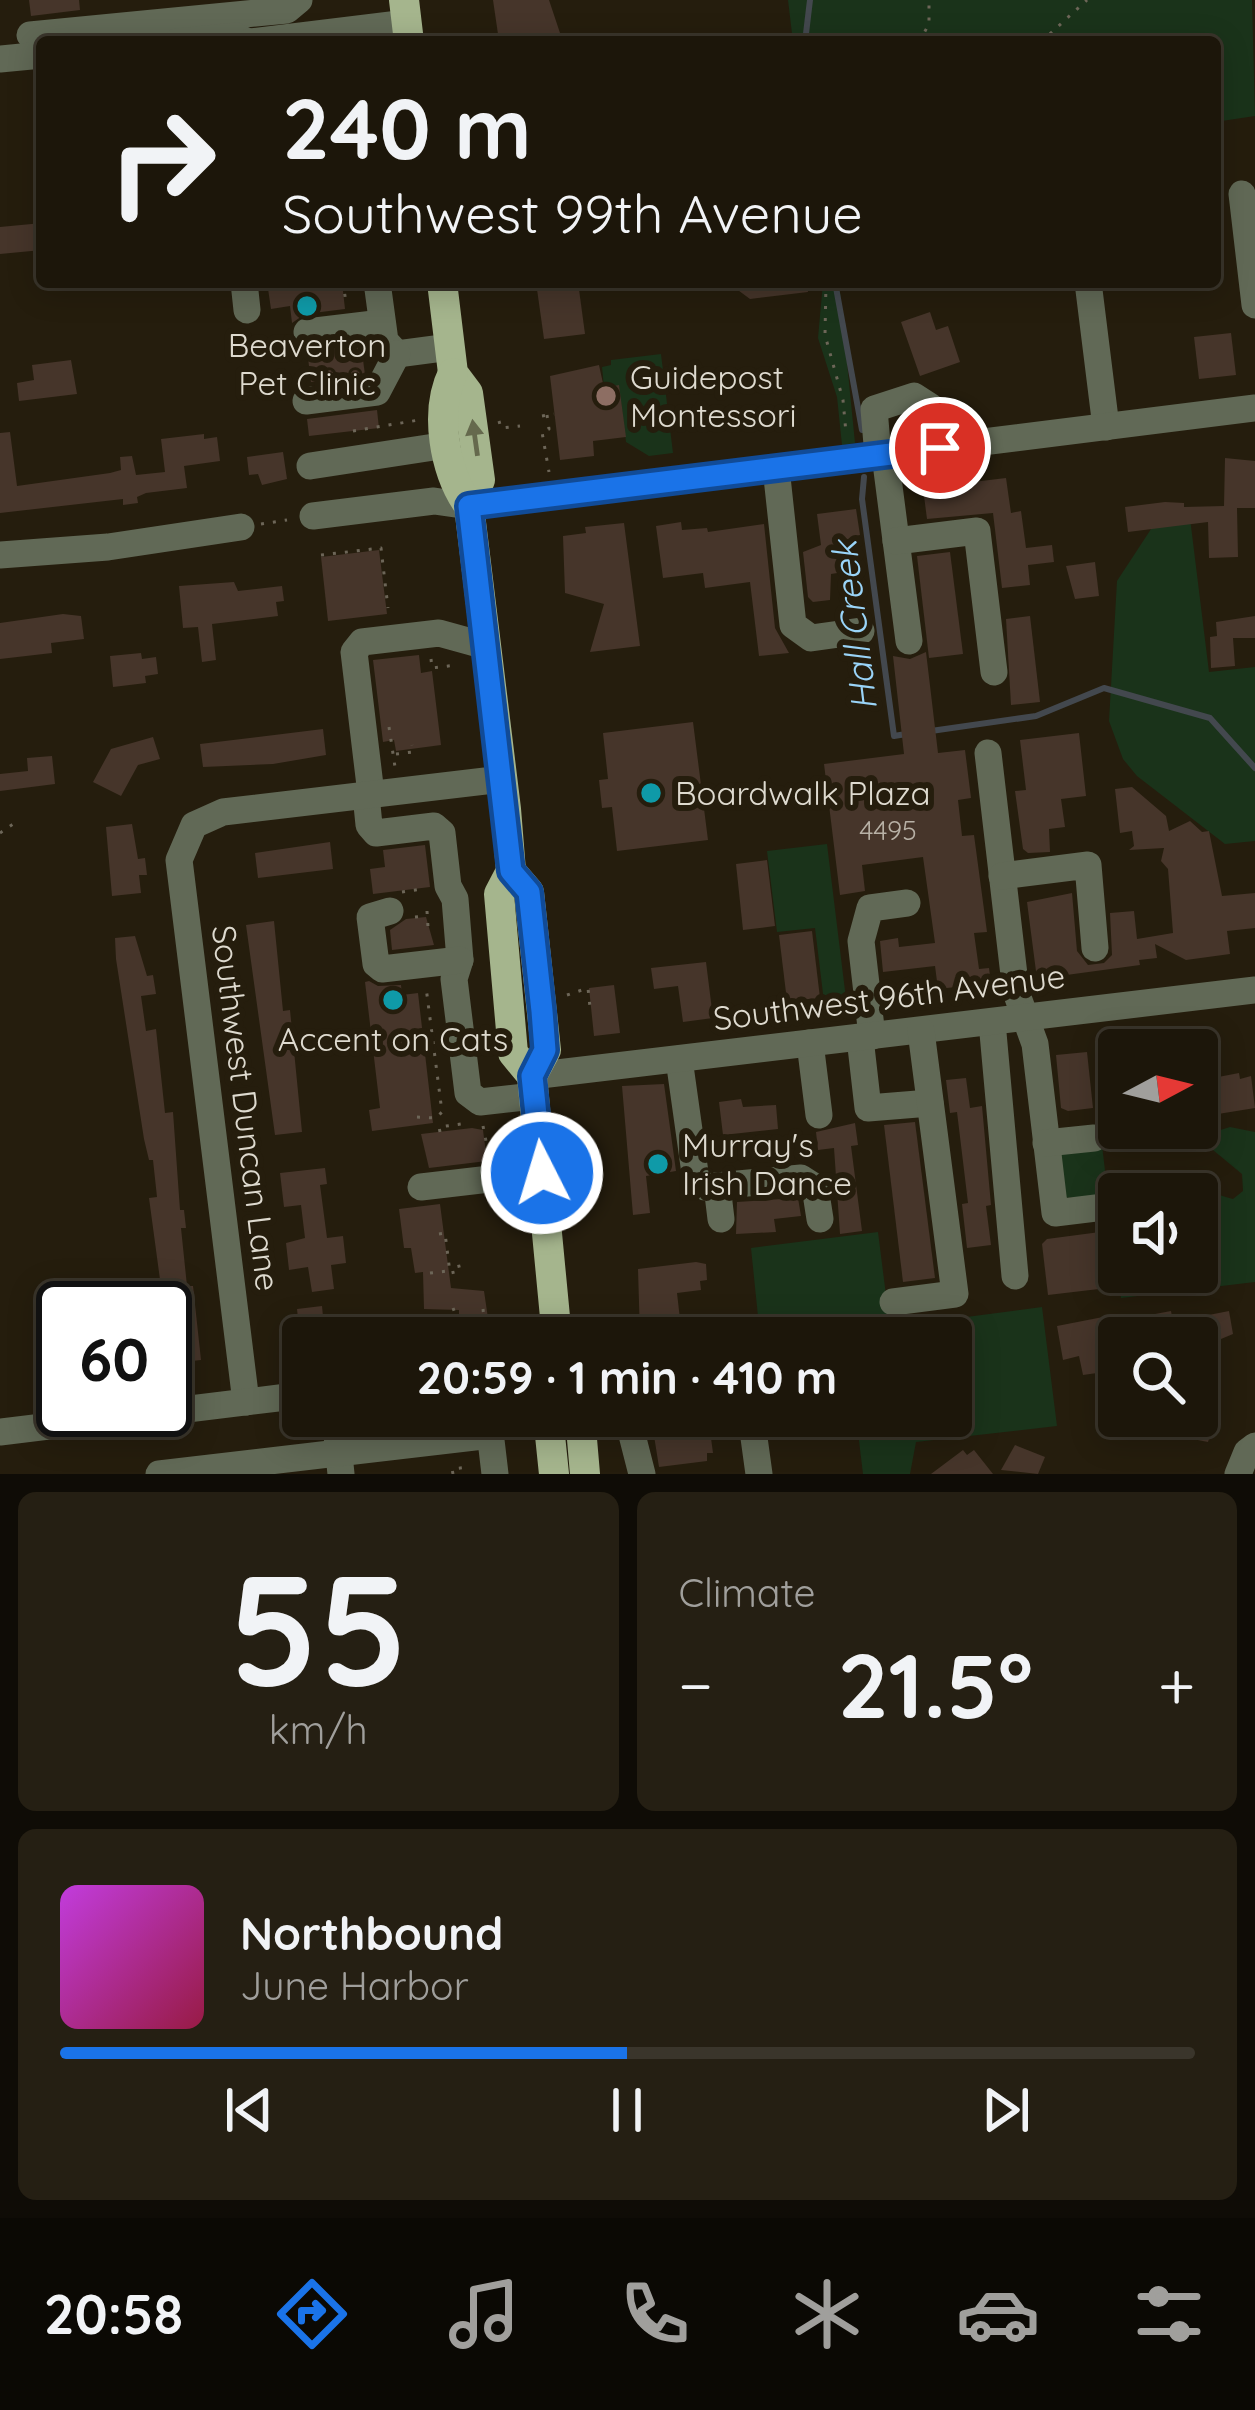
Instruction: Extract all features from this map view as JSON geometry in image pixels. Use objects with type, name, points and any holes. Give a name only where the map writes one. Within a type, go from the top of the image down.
[{"type":"main road","points":[[443,288],[452,360],[468,393],[480,480],[469,506]]},
{"type":"main road","points":[[452,360],[442,396],[447,445],[452,483],[469,506],[511,871],[499,894],[513,1053],[533,1086]]},
{"type":"main road","points":[[511,871],[529,892],[541,1005],[545,1050],[533,1086],[555,1317]]},
{"type":"main road","points":[[550,1437],[554,1474]]},
{"type":"main road","points":[[582,1437],[585,1474]]},
{"type":"street","points":[[100,36],[286,10],[299,0]]},
{"type":"street","points":[[364,35],[407,22]]},
{"type":"street","points":[[0,59],[36,45]]},
{"type":"street","points":[[1242,194],[1255,305]]},
{"type":"street","points":[[378,288],[385,341],[397,354],[452,360]]},
{"type":"street","points":[[1089,288],[1106,427]]},
{"type":"street","points":[[307,332],[382,323]]},
{"type":"street","points":[[306,401],[377,392],[397,354]]},
{"type":"street","points":[[909,641],[873,420],[877,405],[914,396],[926,400],[933,449]]},
{"type":"street","points":[[313,517],[434,501],[469,506],[1255,408]]},
{"type":"street","points":[[310,466],[447,445]]},
{"type":"street","points":[[350,462],[355,511]]},
{"type":"street","points":[[776,469],[793,625],[811,638],[862,631]]},
{"type":"street","points":[[0,555],[108,547],[241,527]]},
{"type":"street","points":[[896,541],[976,531],[994,672]]},
{"type":"street","points":[[440,633],[481,603]]},
{"type":"street","points":[[460,955],[442,833],[434,826],[376,833],[369,825],[354,652],[362,642],[440,633],[486,646]]},
{"type":"street","points":[[988,753],[1023,1017],[1035,1044],[1055,1214],[1098,1208]]},
{"type":"street","points":[[368,795],[502,778]]},
{"type":"street","name":"Southwest Duncan Lane","points":[[246,1402],[179,860],[194,825],[223,812],[368,795]]},
{"type":"street","points":[[1002,876],[1088,865],[1095,948]]},
{"type":"street","points":[[395,901],[370,917],[376,964],[382,969],[503,945]]},
{"type":"street","points":[[907,903],[870,908],[860,941],[868,1108],[930,1103]]},
{"type":"street","name":"Southwest 96th Avenue","points":[[460,955],[454,979],[468,1093],[480,1102],[533,1086],[679,1059],[1255,990]]},
{"type":"street","points":[[992,1022],[1015,1276]]},
{"type":"street","points":[[893,1303],[955,1294],[920,1030]]},
{"type":"street","points":[[810,1043],[819,1114]]},
{"type":"street","points":[[679,1059],[696,1180],[705,1187],[801,1178],[815,1187],[820,1219]]},
{"type":"street","points":[[1046,1143],[1094,1138]]},
{"type":"street","points":[[421,1187],[542,1173]]},
{"type":"street","points":[[717,1186],[721,1219]]},
{"type":"street","points":[[0,1432],[282,1398]]},
{"type":"street","points":[[159,1474],[379,1461],[483,1436],[491,1440],[489,1470]]},
{"type":"street","points":[[633,1437],[642,1474]]},
{"type":"street","points":[[754,1437],[759,1474]]},
{"type":"path","points":[[923,36],[929,24],[929,0]]},
{"type":"path","points":[[1048,36],[1087,0]]},
{"type":"path","points":[[344,288],[344,309]]},
{"type":"path","points":[[826,288],[825,335],[843,400],[848,459]]},
{"type":"path","points":[[548,415],[549,429],[542,432],[550,478]]},
{"type":"path","points":[[353,431],[427,419]]},
{"type":"path","points":[[504,428],[520,426]]},
{"type":"path","points":[[241,527],[313,517]]},
{"type":"path","points":[[321,555],[381,546],[388,608]]},
{"type":"path","points":[[394,754],[413,752],[412,745]]},
{"type":"path","points":[[0,833],[16,822]]},
{"type":"path","points":[[395,901],[434,887]]},
{"type":"path","points":[[428,927],[427,913],[456,907]]},
{"type":"path","points":[[413,984],[426,982],[442,1112],[436,1118],[417,1117]]},
{"type":"path","points":[[562,1000],[573,990],[588,988],[590,1006]]},
{"type":"path","points":[[419,1006],[429,1005]]},
{"type":"path","points":[[421,1022],[430,1021]]},
{"type":"path","points":[[428,1076],[437,1075]]},
{"type":"path","points":[[440,1132],[439,1127],[482,1126],[490,1154],[479,1161]]},
{"type":"path","points":[[449,1270],[442,1234],[452,1232]]},
{"type":"path","points":[[430,1273],[460,1271],[458,1262]]},
{"type":"path","points":[[482,1309],[483,1317]]},
{"type":"path","points":[[453,1474],[452,1469],[489,1470]]},
{"type":"green space","points":[[788,0],[1252,0],[1255,116],[1221,121],[1221,36],[792,36]]},
{"type":"green space","points":[[822,288],[840,288],[855,443],[842,445],[837,397],[818,338]]},
{"type":"green space","points":[[661,354],[673,453],[649,456],[626,442],[619,386],[604,387],[602,367],[611,365],[611,360]]},
{"type":"green space","points":[[1190,518],[1209,672],[1255,667],[1255,841],[1225,844],[1137,776],[1123,759],[1109,721],[1117,581],[1155,523]]},
{"type":"green space","points":[[827,844],[848,1015],[826,1018],[815,928],[777,932],[767,851]]},
{"type":"green space","points":[[1230,1127],[1255,1132],[1255,1282],[1218,1286],[1218,1194],[1233,1199],[1243,1191],[1242,1174],[1213,1150],[1218,1149],[1218,1131]]},
{"type":"green space","points":[[1066,1149],[1102,1149],[1105,1173],[1098,1173],[1098,1196],[1062,1198],[1054,1165]]},
{"type":"green space","points":[[878,1232],[889,1317],[758,1317],[751,1248]]},
{"type":"green space","points":[[1120,1293],[1163,1293],[1121,1298]]},
{"type":"green space","points":[[1042,1307],[1057,1426],[972,1436],[972,1317],[966,1317]]},
{"type":"green space","points":[[859,1437],[960,1437],[916,1442],[910,1474],[863,1474]]},
{"type":"building","points":[[29,0],[79,0],[80,10],[31,16]]},
{"type":"building","points":[[493,0],[549,0],[560,33],[498,36]]},
{"type":"building","points":[[36,224],[36,251],[0,254],[0,227]]},
{"type":"building","name":"Beaverton Pet Clinic","points":[[268,288],[343,288],[345,309],[305,314],[292,323],[290,306],[271,309]]},
{"type":"building","points":[[537,288],[579,288],[585,334],[544,339]]},
{"type":"building","points":[[735,288],[808,288],[808,292],[750,299]]},
{"type":"building","points":[[930,312],[936,330],[948,326],[960,362],[920,376],[901,322]]},
{"type":"building","points":[[1231,333],[1236,375],[1199,379],[1194,337]]},
{"type":"building","points":[[361,344],[365,375],[311,382],[307,350]]},
{"type":"building","points":[[71,360],[77,394],[19,401],[17,383],[34,380],[32,365]]},
{"type":"building","points":[[599,365],[604,388],[619,385],[626,437],[593,441],[594,456],[560,460],[550,376]]},
{"type":"building","points":[[377,410],[379,428],[309,436],[307,419]]},
{"type":"building","points":[[10,432],[17,486],[121,470],[120,457],[132,456],[136,475],[165,472],[161,439],[217,437],[220,461],[184,466],[187,488],[146,493],[137,497],[138,503],[123,505],[123,499],[0,513],[0,433]]},
{"type":"building","points":[[283,452],[287,479],[262,485],[258,474],[249,475],[247,457]]},
{"type":"building","points":[[1225,458],[1255,461],[1255,508],[1237,508],[1238,557],[1209,558],[1208,522],[1128,532],[1125,507],[1165,502],[1184,503],[1184,507],[1224,506]]},
{"type":"building","points":[[1006,478],[1011,513],[1021,511],[1026,548],[1052,545],[1054,562],[1028,565],[1030,585],[1002,588],[993,513],[927,519],[923,488]]},
{"type":"building","points":[[856,509],[860,535],[851,537],[850,571],[831,574],[830,600],[813,602],[808,597],[803,552],[821,545],[817,514]]},
{"type":"building","points":[[681,522],[682,530],[707,528],[708,532],[764,524],[775,628],[789,653],[759,656],[750,582],[705,588],[703,573],[663,578],[656,526]]},
{"type":"building","points":[[624,523],[640,646],[590,652],[604,604],[565,593],[563,536],[586,533],[585,527]]},
{"type":"building","points":[[379,550],[387,614],[328,621],[321,557]]},
{"type":"building","points":[[950,552],[963,654],[929,658],[917,556]]},
{"type":"building","points":[[1095,562],[1099,596],[1075,599],[1066,566]]},
{"type":"building","points":[[234,582],[238,591],[282,586],[284,601],[276,602],[278,616],[212,624],[216,660],[202,662],[198,627],[183,628],[179,586]]},
{"type":"building","points":[[81,616],[84,639],[51,643],[52,653],[0,659],[0,623]]},
{"type":"building","points":[[1030,616],[1040,702],[1011,705],[1006,619]]},
{"type":"building","points":[[1255,616],[1255,638],[1233,638],[1235,666],[1211,668],[1210,637],[1217,636],[1216,622]]},
{"type":"building","points":[[926,652],[938,753],[965,750],[971,798],[958,800],[962,836],[974,835],[987,932],[974,933],[979,969],[989,968],[991,983],[938,989],[935,966],[883,972],[880,941],[898,938],[899,947],[935,943],[923,857],[862,865],[865,891],[840,895],[824,764],[904,754],[893,656],[910,659]]},
{"type":"building","points":[[141,653],[142,659],[156,657],[158,674],[145,676],[146,683],[113,687],[110,656]]},
{"type":"building","points":[[419,655],[421,673],[432,671],[441,745],[396,751],[394,740],[383,742],[373,660]]},
{"type":"building","name":"Boardwalk Plaza","points":[[693,722],[708,840],[617,851],[612,807],[602,808],[599,780],[608,779],[603,733]]},
{"type":"building","points":[[323,729],[326,755],[273,764],[203,767],[200,744]]},
{"type":"building","points":[[1079,733],[1086,796],[1061,799],[1065,827],[1049,829],[1050,852],[1028,853],[1023,849],[1015,791],[1026,790],[1020,740]]},
{"type":"building","points":[[153,737],[160,759],[138,765],[121,796],[93,782],[111,749]]},
{"type":"building","points":[[52,756],[55,784],[0,791],[0,774],[28,771],[27,758]]},
{"type":"building","points":[[1132,787],[1166,816],[1169,831],[1190,821],[1202,832],[1209,831],[1222,896],[1255,893],[1255,928],[1227,931],[1230,954],[1186,960],[1155,944],[1157,958],[1139,960],[1140,965],[1037,979],[1027,902],[1072,893],[1077,951],[1088,965],[1104,963],[1112,955],[1110,913],[1134,911],[1137,939],[1173,933],[1168,869],[1161,861],[1164,848],[1129,850],[1134,846],[1132,831],[1120,833],[1115,789]]},
{"type":"building","points":[[132,824],[138,859],[145,858],[147,875],[139,875],[141,893],[112,896],[106,827]]},
{"type":"building","points":[[330,842],[333,869],[258,878],[255,853]]},
{"type":"building","points":[[425,845],[430,887],[373,894],[370,869],[385,867],[383,850]]},
{"type":"building","points":[[767,860],[775,926],[743,930],[736,864]]},
{"type":"building","points":[[426,917],[434,945],[392,950],[390,930],[406,919]]},
{"type":"building","points":[[274,921],[283,1011],[290,1010],[302,1132],[275,1135],[246,925]]},
{"type":"building","points":[[812,931],[820,998],[787,1001],[779,935]]},
{"type":"building","points":[[135,936],[147,976],[153,975],[156,994],[141,996],[146,1031],[156,1029],[165,1113],[173,1112],[180,1210],[184,1210],[186,1228],[181,1228],[186,1281],[160,1281],[149,1198],[157,1197],[153,1160],[149,1160],[144,1139],[115,938]]},
{"type":"building","points":[[706,962],[713,1018],[683,1022],[678,986],[654,989],[651,968]]},
{"type":"building","points":[[365,982],[378,986],[401,985],[402,995],[418,993],[433,1123],[372,1131],[369,1110],[380,1108]]},
{"type":"building","points":[[614,985],[620,1033],[594,1036],[589,988]]},
{"type":"building","points":[[1087,1052],[1093,1108],[1068,1111],[1061,1108],[1056,1055]]},
{"type":"building","points":[[1251,1076],[1255,1108],[1218,1114],[1218,1077]]},
{"type":"building","points":[[966,1078],[970,1108],[982,1106],[991,1205],[986,1206],[991,1245],[967,1248],[962,1204],[968,1203],[957,1112],[950,1113],[946,1080]]},
{"type":"building","points":[[664,1084],[676,1171],[646,1176],[650,1213],[633,1215],[622,1086]]},
{"type":"building","points":[[741,1099],[743,1107],[776,1105],[778,1129],[723,1135],[719,1102]]},
{"type":"building","points":[[915,1122],[935,1278],[903,1282],[884,1125]]},
{"type":"building","points":[[855,1123],[858,1145],[851,1146],[862,1231],[840,1234],[834,1148],[818,1150],[816,1132]]},
{"type":"building","points":[[483,1130],[487,1161],[429,1168],[421,1134]]},
{"type":"building","points":[[325,1168],[327,1184],[320,1185],[327,1238],[343,1236],[346,1263],[331,1265],[334,1289],[312,1292],[308,1267],[289,1270],[286,1243],[305,1238],[301,1205],[284,1207],[280,1173]]},
{"type":"building","points":[[798,1198],[801,1216],[774,1219],[776,1232],[736,1234],[737,1202]]},
{"type":"building","points":[[440,1204],[451,1288],[484,1291],[488,1317],[424,1309],[423,1272],[415,1273],[411,1248],[404,1248],[399,1209]]},
{"type":"building","points":[[1098,1232],[1098,1289],[1048,1295],[1042,1244],[1047,1239]]},
{"type":"building","points":[[696,1262],[706,1264],[707,1280],[700,1281],[701,1290],[677,1293],[680,1317],[639,1317],[638,1269]]},
{"type":"building","points":[[192,1286],[193,1286],[201,1360],[192,1361]]},
{"type":"building","points":[[322,1306],[323,1317],[298,1317],[297,1309]]},
{"type":"building","points":[[1229,1311],[1233,1334],[1218,1340],[1218,1317],[1198,1317]]},
{"type":"building","points":[[1098,1318],[1098,1373],[1083,1375],[1079,1356],[1063,1360],[1057,1326]]},
{"type":"building","points":[[654,1437],[711,1437],[713,1453],[707,1453],[707,1461],[659,1467]]},
{"type":"building","points":[[1015,1445],[1045,1457],[1038,1474],[1001,1470]]},
{"type":"building","points":[[963,1450],[967,1455],[974,1450],[993,1474],[931,1474]]},
{"type":"waterway","name":"Hall Creek","points":[[806,36],[810,0]]},
{"type":"waterway","name":"Hall Creek","points":[[836,288],[862,430]]},
{"type":"waterway","name":"Hall Creek","points":[[864,477],[862,499],[894,736],[906,734]]},
{"type":"waterway","name":"Hall Creek","points":[[931,731],[1036,716],[1104,688],[1210,718],[1255,768]]},
{"type":"place","name":"Beaverton Pet Clinic","points":[[307,306]]},
{"type":"place","name":"Guidepost Montessori","points":[[606,396]]},
{"type":"place","name":"Boardwalk Plaza","points":[[651,793]]},
{"type":"place","name":"Accent on Cats","points":[[393,1000]]},
{"type":"place","name":"Murray's Irish Dance","points":[[658,1164]]},
{"type":"route","points":[[542,1173],[532,1076],[545,1050],[529,892],[511,871],[469,506],[940,448]]}]
